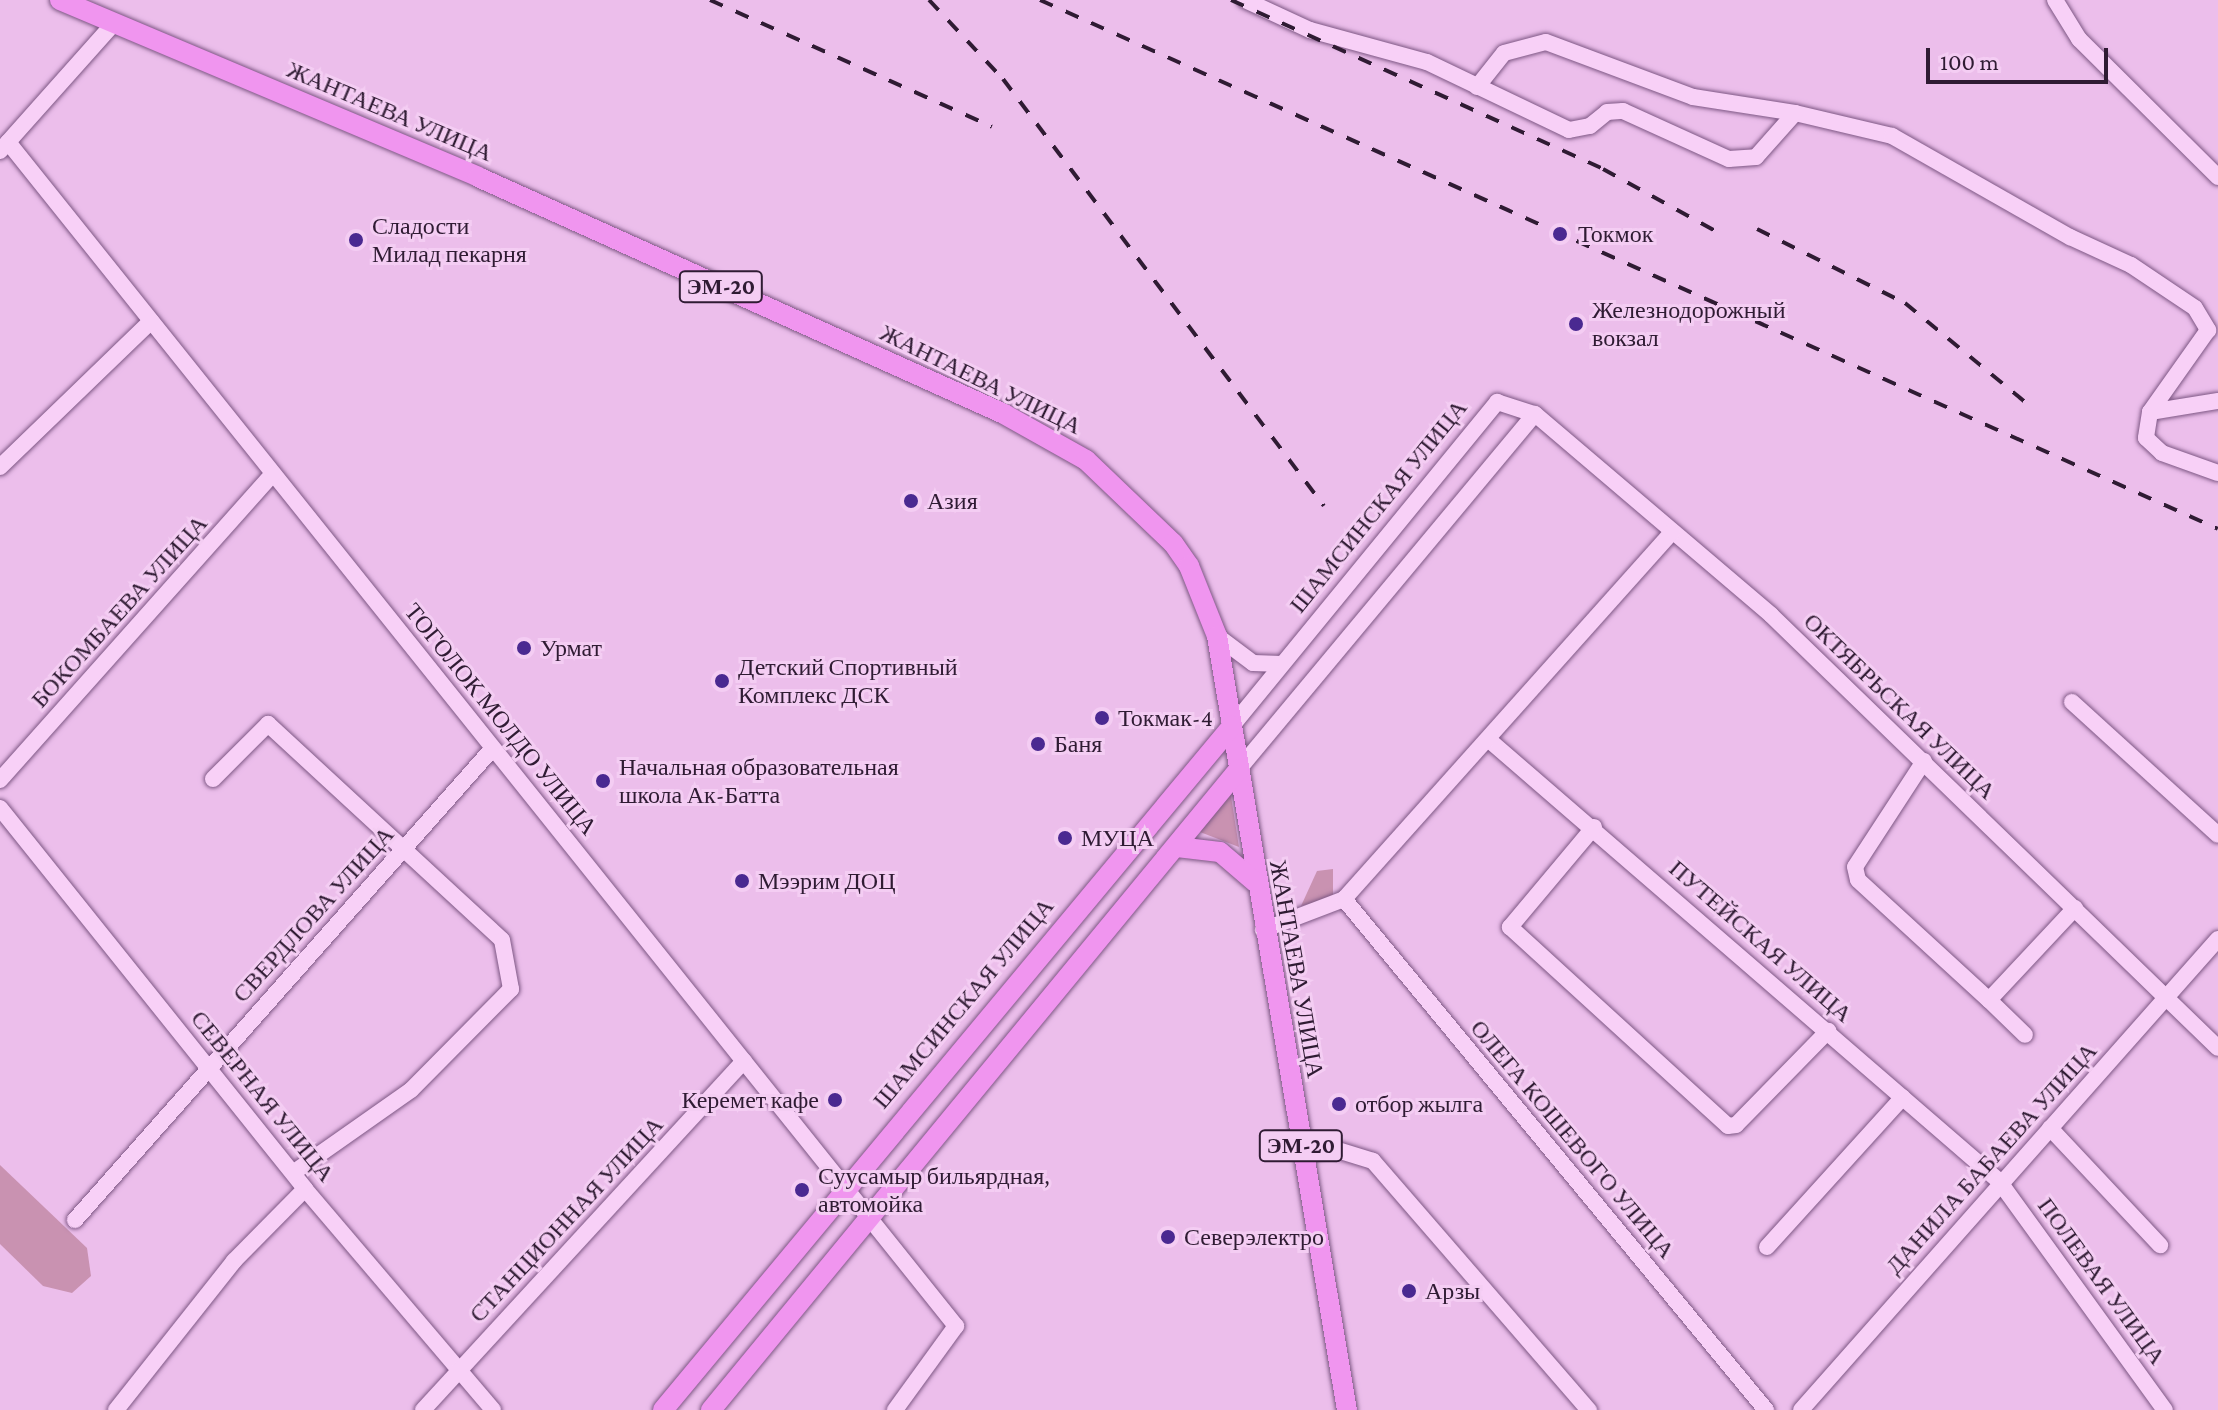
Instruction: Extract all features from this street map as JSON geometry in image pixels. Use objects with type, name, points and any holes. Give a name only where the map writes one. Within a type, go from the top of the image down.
[{"type":"main road","name":"ЖАНТАЕВА УЛИЦА","points":[[60,0],[478,177],[1037,432],[1086,460],[1173,543],[1189,566],[1217,636],[1263,930],[1347,1410]]},
{"type":"main road","name":"ШАМСИНСКАЯ УЛИЦА","points":[[663,1410],[1232,726]]},
{"type":"main road","points":[[711,1410],[1239,769]]},
{"type":"main road","points":[[1177,847],[1220,852],[1255,882]]},
{"type":"street","points":[[1245,0],[1310,30],[1427,62],[1569,130],[1590,126],[1607,112],[1623,111],[1729,159],[1756,157],[1795,113]]},
{"type":"street","points":[[2055,0],[2079,39],[2218,177]]},
{"type":"street","points":[[4,147],[113,24]]},
{"type":"street","points":[[1477,87],[1504,53],[1546,42],[1693,97],[1795,113],[1892,136],[2070,237],[2131,265],[2195,308],[2208,330],[2150,412],[2146,438],[2162,453],[2218,473]]},
{"type":"street","name":"ТОГОЛОК МОЛДО УЛИЦА","points":[[4,147],[151,321],[956,1326],[895,1410]]},
{"type":"street","points":[[0,467],[151,321]]},
{"type":"street","points":[[2150,412],[2218,401]]},
{"type":"street","name":"ШАМСИНСКАЯ УЛИЦА","points":[[1232,726],[1497,402],[1535,414]]},
{"type":"street","points":[[1239,769],[1535,414]]},
{"type":"street","name":"ОКТЯБРЬСКАЯ УЛИЦА","points":[[1535,414],[1771,615],[2218,1048]]},
{"type":"street","name":"БОКОМБАЕВА УЛИЦА","points":[[0,780],[273,474]]},
{"type":"street","points":[[1263,930],[1344,899],[1672,532]]},
{"type":"street","points":[[1217,636],[1253,663],[1282,664]]},
{"type":"street","points":[[2072,702],[2218,835]]},
{"type":"street","points":[[213,779],[268,724],[406,846],[502,940],[511,989],[411,1090],[293,1173]]},
{"type":"street","name":"ПУТЕЙСКАЯ УЛИЦА","points":[[1489,740],[1594,827],[1999,1181]]},
{"type":"street","name":"СВЕРДЛОВА УЛИЦА","points":[[75,1220],[493,748]]},
{"type":"street","points":[[1924,761],[1855,874],[2025,1035]]},
{"type":"street","name":"СЕВЕРНАЯ УЛИЦА","points":[[0,808],[305,1189],[493,1410]]},
{"type":"street","points":[[1594,827],[1510,927],[1728,1126],[1736,1125],[1828,1031]]},
{"type":"street","name":"ОЛЕГА КОШЕВОГО УЛИЦА","points":[[1344,899],[1766,1410]]},
{"type":"street","points":[[1989,1000],[2075,908]]},
{"type":"street","name":"ДАНИЛА БАБАЕВА УЛИЦА","points":[[1801,1410],[1999,1181],[2218,939]]},
{"type":"street","name":"СТАНЦИОННАЯ УЛИЦА","points":[[423,1410],[744,1061]]},
{"type":"street","points":[[1767,1247],[1903,1097]]},
{"type":"street","points":[[2050,1128],[2160,1245]]},
{"type":"street","points":[[1303,1155],[1331,1148],[1373,1161],[1589,1410]]},
{"type":"street","name":"ПОЛЕВАЯ УЛИЦА","points":[[1999,1181],[2165,1410]]},
{"type":"street","points":[[116,1410],[234,1261],[305,1189]]},
{"type":"shaded area","points":[[1230,790],[1239,847],[1200,832]]},
{"type":"shaded area","points":[[1333,869],[1333,898],[1301,906],[1317,871]]},
{"type":"shaded area","points":[[0,1165],[87,1248],[91,1276],[72,1293],[43,1286],[0,1244]]},
{"type":"railway","points":[[710,0],[992,127]]},
{"type":"railway","points":[[929,0],[1003,79],[1324,506]]},
{"type":"railway","points":[[1040,0],[2218,529]]},
{"type":"railway","points":[[1231,0],[1603,169],[1719,233]]},
{"type":"railway","points":[[1757,229],[1905,303],[2031,407]]},
{"type":"place","name":"Токмок","points":[[1560,234]]},
{"type":"place","name":"Сладости Милад пекарня","points":[[356,240]]},
{"type":"place","name":"Железнодорожный вокзал","points":[[1576,324]]},
{"type":"place","name":"Азия","points":[[911,501]]},
{"type":"place","name":"Урмат","points":[[524,648]]},
{"type":"place","name":"Детский Спортивный Комплекс ДСК","points":[[722,681]]},
{"type":"place","name":"Токмак-4","points":[[1102,718]]},
{"type":"place","name":"Баня","points":[[1038,744]]},
{"type":"place","name":"Начальная образовательная школа Ак-Батта","points":[[603,781]]},
{"type":"place","name":"МУЦА","points":[[1065,838]]},
{"type":"place","name":"Мээрим ДОЦ","points":[[742,881]]},
{"type":"place","name":"Керемет кафе","points":[[835,1100]]},
{"type":"place","name":"отбор жылга","points":[[1339,1104]]},
{"type":"place","name":"Суусамыр бильярдная, автомойка","points":[[802,1190]]},
{"type":"place","name":"Северэлектро","points":[[1168,1237]]},
{"type":"place","name":"Арзы","points":[[1409,1291]]}]
